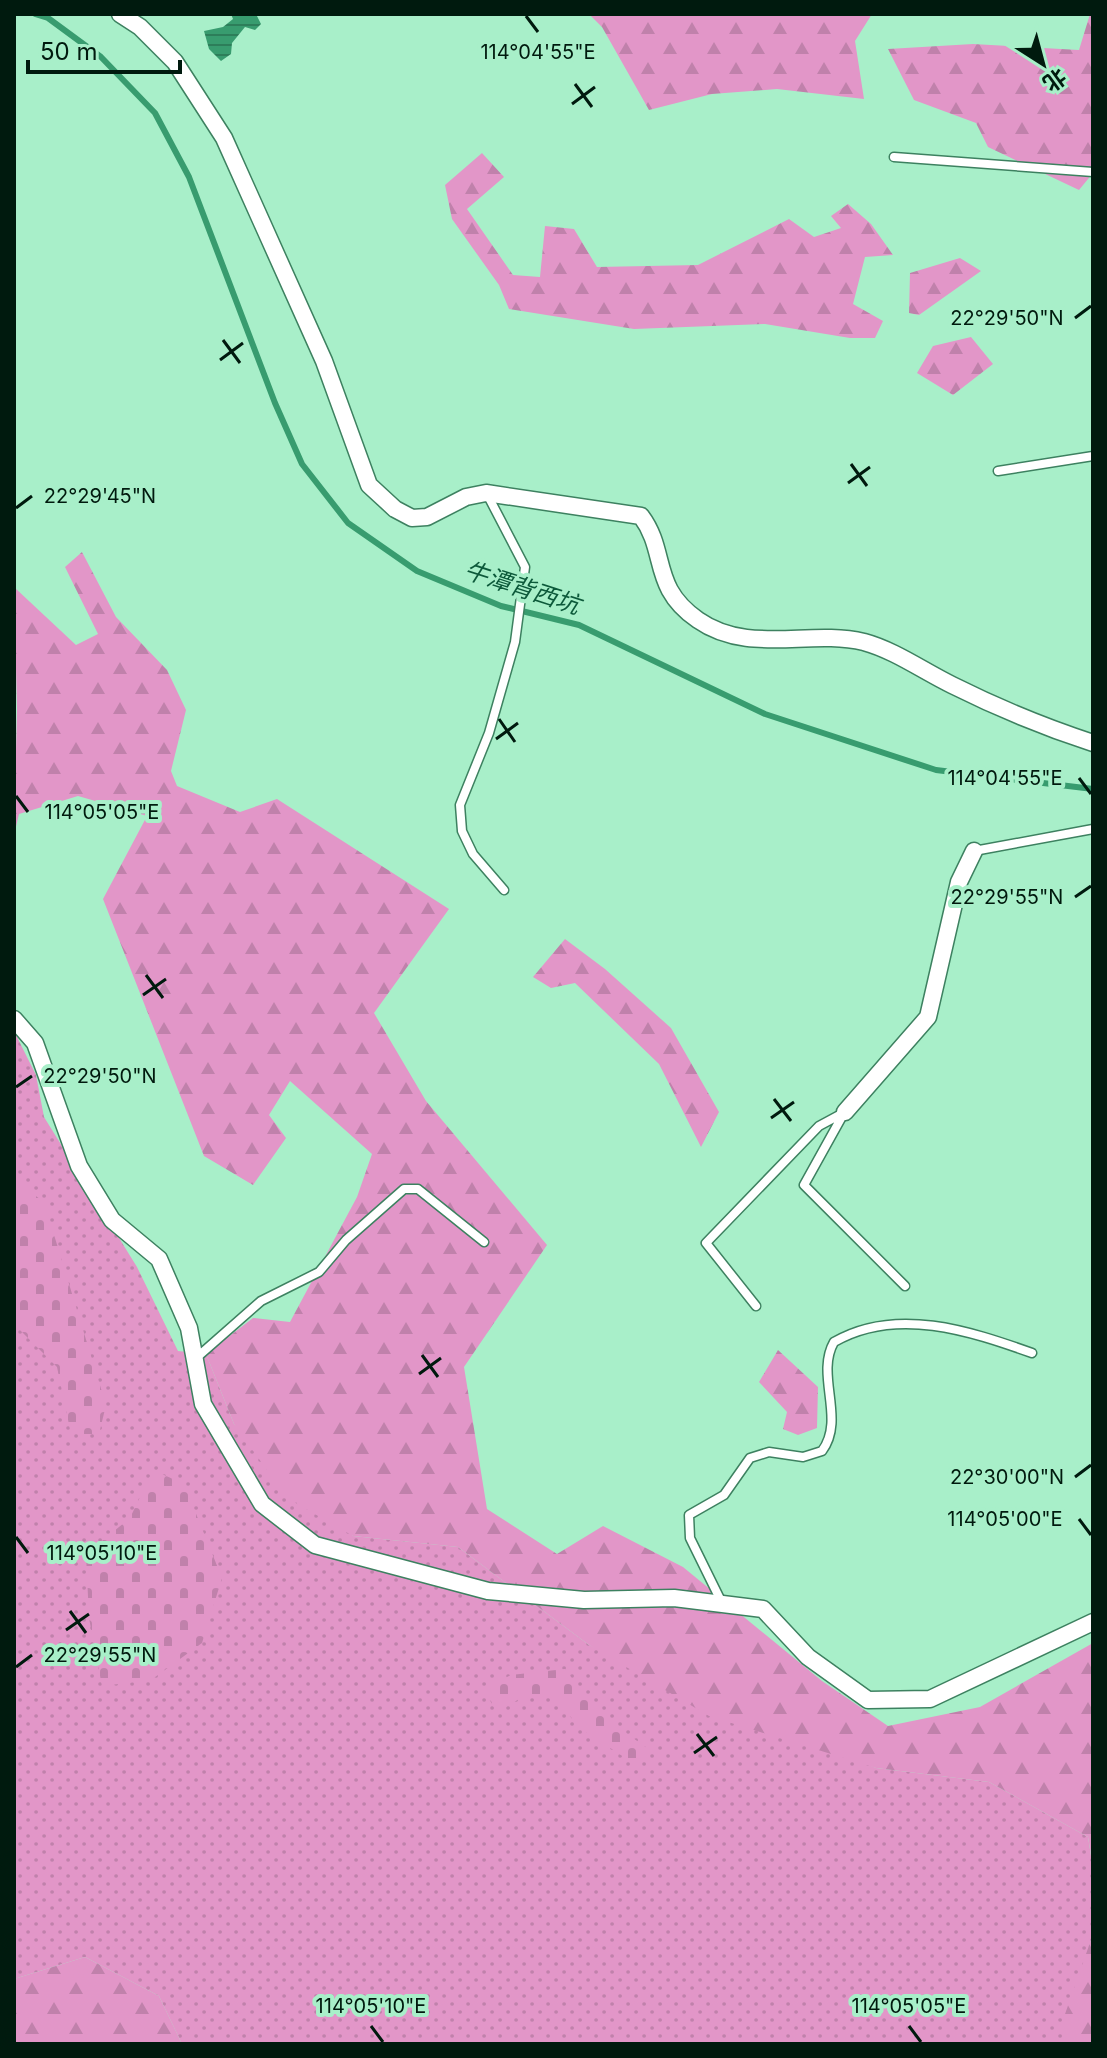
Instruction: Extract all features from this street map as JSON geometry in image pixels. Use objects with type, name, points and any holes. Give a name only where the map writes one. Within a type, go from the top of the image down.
[{"type":"street","points":[[120,14],[140,27],[175,62],[196,88],[224,138],[324,361],[369,485],[395,509],[412,518],[427,517],[466,497],[486,493],[641,516],[648,526],[665,587],[700,622],[730,635],[759,640],[819,638],[868,643],[1032,723],[1093,743]]},
{"type":"street","points":[[845,1112],[928,1017],[959,882],[974,851]]},
{"type":"street","points":[[14,1019],[35,1043],[79,1166],[112,1220],[159,1259],[189,1328],[203,1404],[262,1504],[315,1545],[488,1591],[584,1600],[674,1598],[763,1609],[808,1657],[868,1700],[930,1699],[1093,1622]]},
{"type":"lane","points":[[894,157],[1093,172]]},
{"type":"lane","points":[[998,471],[1093,456]]},
{"type":"lane","points":[[486,493],[525,567],[515,642],[489,733],[460,805],[462,831],[473,854],[504,890]]},
{"type":"lane","points":[[974,851],[1093,829]]},
{"type":"lane","points":[[845,1112],[804,1185],[905,1286]]},
{"type":"lane","points":[[756,1306],[706,1243],[819,1126],[845,1112]]},
{"type":"lane","points":[[193,1360],[261,1301],[319,1272],[346,1240],[404,1189],[418,1189],[484,1242]]},
{"type":"lane","points":[[723,1604],[690,1538],[689,1515],[724,1495],[750,1458],[769,1452],[813,1456],[822,1451],[833,1435],[829,1362],[834,1342],[876,1326],[940,1325],[1032,1353]]},
{"type":"green space","points":[[589,14],[872,14],[855,41],[864,99],[777,89],[712,94],[649,110],[602,27]]},
{"type":"green space","points":[[1090,14],[1093,14],[1093,173],[1079,190],[988,147],[976,123],[914,100],[888,49],[973,44],[1079,50]]},
{"type":"green space","points":[[482,153],[504,177],[467,209],[513,275],[540,277],[545,226],[574,229],[597,267],[698,265],[789,219],[814,237],[841,228],[831,216],[848,204],[871,224],[893,255],[865,257],[853,304],[883,321],[875,338],[850,338],[765,324],[634,329],[509,309],[499,285],[452,219],[445,185]]},
{"type":"green space","points":[[960,258],[981,271],[919,315],[909,313],[910,273]]},
{"type":"green space","points":[[971,337],[993,364],[953,395],[917,373],[933,346]]},
{"type":"green space","points":[[82,552],[116,617],[167,670],[186,710],[171,771],[177,786],[240,812],[277,799],[449,909],[374,1013],[426,1101],[547,1245],[464,1367],[487,1509],[557,1554],[603,1526],[683,1567],[822,1681],[888,1726],[980,1707],[1093,1643],[1093,1866],[1088,1837],[989,1782],[876,1768],[709,1716],[589,1645],[458,1547],[353,1536],[287,1498],[234,1424],[206,1354],[253,1318],[290,1322],[357,1197],[372,1154],[290,1081],[269,1115],[286,1138],[253,1185],[204,1156],[103,899],[147,816],[78,796],[19,814],[14,835],[17,709],[14,587],[76,645],[98,634],[65,567]]},
{"type":"green space","points":[[565,939],[605,969],[671,1028],[719,1112],[701,1147],[659,1064],[575,983],[551,988],[533,977]]},
{"type":"green space","points":[[14,1031],[36,1075],[44,1117],[137,1267],[178,1351],[206,1354],[234,1424],[353,1536],[458,1547],[589,1645],[876,1768],[989,1782],[1088,1837],[1094,1887],[1094,1925],[1067,2016],[1064,2044],[182,2044],[159,1996],[85,1957],[14,1979]]},
{"type":"green space","points":[[14,1180],[44,1202],[106,1405],[99,1434],[71,1434],[57,1367],[14,1324]]},
{"type":"green space","points":[[778,1350],[818,1387],[817,1428],[798,1435],[783,1429],[787,1412],[759,1382]]},
{"type":"green space","points":[[153,1470],[184,1484],[222,1578],[202,1643],[151,1680],[102,1686],[89,1618],[86,1554],[130,1518]]},
{"type":"green space","points":[[565,1669],[598,1713],[647,1748],[636,1765],[580,1728],[550,1693],[521,1698],[497,1712],[483,1689],[511,1675]]},
{"type":"green space","points":[[1093,1934],[1093,2044],[1064,2044],[1064,2017]]},
{"type":"green space","points":[[85,1957],[159,1996],[182,2044],[14,2044],[14,1979]]},
{"type":"shaded area","points":[[231,14],[256,14],[261,24],[255,30],[245,27],[232,43],[231,54],[221,61],[209,49],[204,31],[223,27],[233,19]]},
{"type":"waterway","name":"牛潭背西坑","points":[[35,14],[48,18],[101,57],[155,113],[189,177],[275,403],[302,464],[348,523],[417,571],[501,606],[579,625],[765,714],[936,770],[1093,789]]}]
